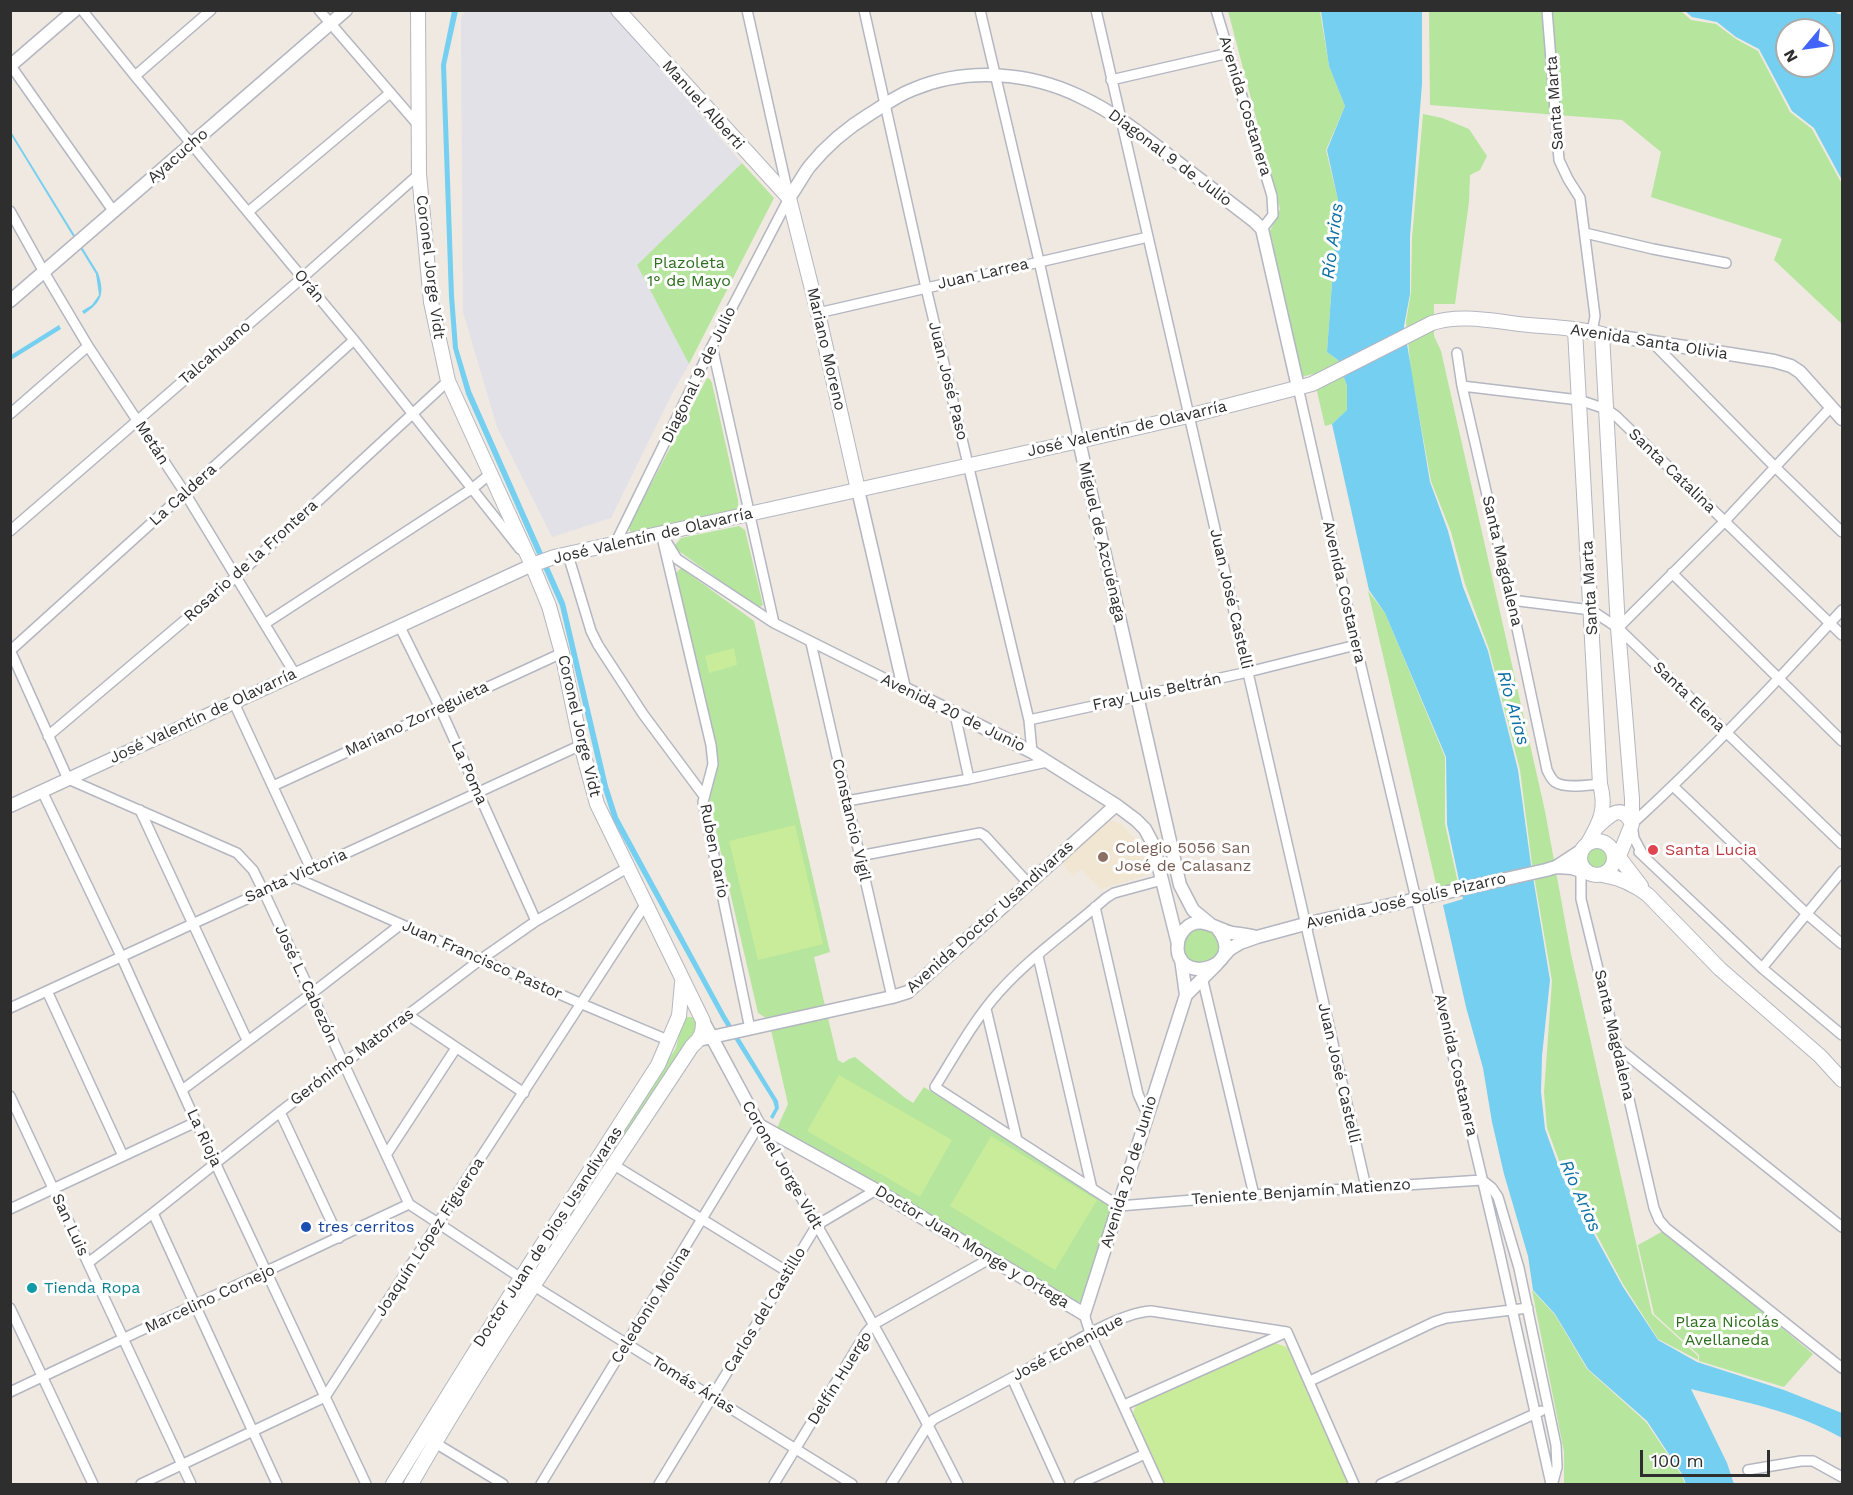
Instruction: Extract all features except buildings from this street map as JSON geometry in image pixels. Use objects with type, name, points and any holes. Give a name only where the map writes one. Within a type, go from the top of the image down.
[{"type":"main road","name":"Coronel Jorge Vidt","points":[[418,10],[418,174],[431,302],[448,381],[490,474],[535,564],[562,653],[581,745],[597,804],[702,1019]]},
{"type":"main road","name":"Manuel Alberti","points":[[618,10],[789,198]]},
{"type":"main road","name":"Mariano Moreno","points":[[789,198],[858,490]]},
{"type":"main road","name":"Avenida Santa Olivia","points":[[1432,322],[1444,319],[1471,319],[1597,333]]},
{"type":"main road","name":"José Valentín de Olavarría","points":[[535,564],[662,533],[1188,416],[1317,382],[1432,322]]},
{"type":"main road","name":"Santa Marta","points":[[1575,330],[1604,808],[1587,862]]},
{"type":"main road","name":"Santa Marta","points":[[1597,333],[1606,409],[1632,824]]},
{"type":"main road","points":[[1602,790],[1617,805],[1623,805],[1632,799]]},
{"type":"main road","points":[[1598,826],[1608,816],[1615,813],[1622,812],[1628,816],[1632,824],[1610,870],[1587,862],[1595,841],[1609,844],[1617,854]]},
{"type":"main road","name":"Avenida José Solís Pizarro","points":[[1617,854],[1648,895],[1720,969],[1820,1056],[1842,1080]]},
{"type":"main road","name":"Avenida José Solís Pizarro","points":[[1587,862],[1625,880],[1648,895]]},
{"type":"main road","name":"Doctor Juan de Dios Usandivaras","points":[[393,1485],[521,1278],[658,1065],[679,1018],[683,995],[682,982]]},
{"type":"main road","points":[[679,1018],[691,1013],[702,1019]]},
{"type":"main road","name":"Doctor Juan de Dios Usandivaras","points":[[411,1485],[533,1286],[700,1041],[702,1019]]},
{"type":"main road","points":[[670,1041],[700,1041]]},
{"type":"main road","name":"Avenida José Solís Pizarro","points":[[1820,1056],[1842,1066]]},
{"type":"street","points":[[75,10],[10,66],[114,212]]},
{"type":"street","name":"Orán","points":[[82,10],[535,564]]},
{"type":"street","points":[[135,76],[210,10]]},
{"type":"street","points":[[319,10],[419,126]]},
{"type":"street","name":"Ayacucho","points":[[10,301],[346,10]]},
{"type":"street","name":"Mariano Moreno","points":[[747,10],[789,198]]},
{"type":"street","name":"Juan José Paso","points":[[864,10],[926,288],[1029,720],[1032,752]]},
{"type":"street","name":"Miguel de Azcuénaga","points":[[980,10],[1180,885],[1193,910],[1214,926]]},
{"type":"street","name":"Juan José Castelli","points":[[1096,10],[1366,1187]]},
{"type":"street","name":"Avenida Costanera","points":[[1216,10],[1272,196],[1273,215],[1262,229],[1356,645],[1552,1485]]},
{"type":"street","name":"Santa Marta","points":[[1547,10],[1559,160],[1580,198],[1597,333]]},
{"type":"street","points":[[1111,80],[1229,53]]},
{"type":"street","name":"Diagonal 9 de Julio","points":[[615,544],[712,346],[789,198],[808,168],[829,145],[857,122],[912,90],[947,79],[994,75],[1027,79],[1060,87],[1121,118],[1262,229]]},
{"type":"street","points":[[248,212],[390,93]]},
{"type":"street","name":"Talcahuano","points":[[10,531],[302,278],[418,174]]},
{"type":"street","name":"Metán","points":[[10,211],[88,346],[185,493],[295,674]]},
{"type":"street","points":[[1586,232],[1653,249],[1726,263]]},
{"type":"street","name":"Juan Larrea","points":[[818,313],[1148,237]]},
{"type":"street","name":"Avenida Santa Olivia","points":[[1597,333],[1791,366],[1808,379],[1842,419]]},
{"type":"street","name":"La Caldera","points":[[11,650],[354,340]]},
{"type":"street","points":[[1653,343],[1842,532]]},
{"type":"street","points":[[10,414],[88,346]]},
{"type":"street","points":[[712,346],[774,623]]},
{"type":"street","name":"Santa Magdalena","points":[[1456,353],[1547,770],[1556,783],[1602,790]]},
{"type":"street","name":"Rosario de la Frontera","points":[[48,736],[237,576],[448,381]]},
{"type":"street","name":"Santa Catalina","points":[[1462,386],[1579,400],[1606,409],[1616,416],[1842,635]]},
{"type":"street","points":[[1618,628],[1724,522],[1831,407]]},
{"type":"street","points":[[266,623],[490,474]]},
{"type":"street","name":"Mariano Moreno","points":[[858,490],[904,688]]},
{"type":"street","name":"Avenida 20 de Junio","points":[[662,533],[677,559],[774,623],[1032,752],[1136,820],[1150,837],[1178,944]]},
{"type":"street","name":"Ruben Dario","points":[[662,533],[711,746],[713,764],[703,802],[739,1031]]},
{"type":"street","points":[[568,555],[591,631],[598,645],[643,714],[704,796]]},
{"type":"street","name":"José Valentín de Olavarría","points":[[10,806],[535,564]]},
{"type":"street","points":[[1672,573],[1842,741]]},
{"type":"street","name":"Santa Elena","points":[[1511,600],[1591,610],[1618,628],[1842,844]]},
{"type":"street","points":[[1643,855],[1634,838],[1632,824],[1726,733],[1842,610]]},
{"type":"street","name":"La Poma","points":[[400,627],[440,708],[536,921]]},
{"type":"street","name":"Constancio Vigil","points":[[811,643],[892,997]]},
{"type":"street","name":"Fray Luis Beltrán","points":[[1029,720],[1248,672],[1356,645]]},
{"type":"street","points":[[11,650],[68,779],[140,810],[248,1040]]},
{"type":"street","name":"Mariano Zorreguieta","points":[[273,786],[562,653]]},
{"type":"street","points":[[234,703],[311,869]]},
{"type":"street","points":[[955,714],[969,779]]},
{"type":"street","name":"Santa Victoria","points":[[10,1008],[581,745]]},
{"type":"street","points":[[847,801],[1047,762]]},
{"type":"street","points":[[1673,786],[1808,915],[1842,944]]},
{"type":"street","name":"La Rioja","points":[[42,791],[366,1485]]},
{"type":"street","name":"Avenida Doctor Usandivaras","points":[[700,1041],[909,992],[1116,805]]},
{"type":"street","name":"José L. Cabezón","points":[[140,810],[237,854],[252,870],[408,1204]]},
{"type":"street","points":[[859,856],[980,833],[1028,883]]},
{"type":"street","points":[[1617,854],[1631,846],[1643,855],[1762,968],[1842,1035]]},
{"type":"street","name":"Santa Magdalena","points":[[1587,862],[1581,899],[1654,1208],[1659,1220],[1666,1228],[1842,1368]]},
{"type":"street","name":"Avenida José Solís Pizarro","points":[[1551,868],[1572,868],[1587,862]]},
{"type":"street","name":"Avenida José Solís Pizarro","points":[[1219,962],[1230,949],[1257,937],[1551,868],[1587,862]]},
{"type":"street","name":"Gerónimo Matorras","points":[[88,1263],[216,1164],[227,1152],[480,960],[536,921],[627,868]]},
{"type":"street","points":[[1762,968],[1842,871]]},
{"type":"street","name":"Juan Francisco Pastor","points":[[294,877],[670,1041]]},
{"type":"street","points":[[1119,1206],[935,1087],[1000,991],[1038,956],[1114,893],[1162,880]]},
{"type":"street","name":"Joaquín López Figueroa","points":[[325,1397],[645,905]]},
{"type":"street","points":[[1095,907],[1138,1094],[1147,1114]]},
{"type":"street","points":[[1196,923],[1214,926],[1224,940],[1224,953],[1219,962],[1210,968],[1194,969],[1181,959],[1178,944],[1183,930],[1196,923]]},
{"type":"street","points":[[182,1090],[400,925]]},
{"type":"street","name":"Avenida José Solís Pizarro","points":[[1214,926],[1233,933],[1257,937]]},
{"type":"street","points":[[1038,956],[1092,1189]]},
{"type":"street","name":"Avenida 20 de Junio","points":[[1181,959],[1186,995]]},
{"type":"street","name":"Avenida 20 de Junio","points":[[1084,1314],[1186,995],[1219,962]]},
{"type":"street","points":[[1202,977],[1254,1195]]},
{"type":"street","points":[[47,991],[123,1156]]},
{"type":"street","points":[[986,1009],[1017,1140]]},
{"type":"street","points":[[408,1015],[524,1093]]},
{"type":"street","name":"Coronel Jorge Vidt","points":[[700,1041],[759,1125],[874,1324],[958,1485]]},
{"type":"street","points":[[1617,1047],[1842,1227]]},
{"type":"street","points":[[386,1155],[456,1048]]},
{"type":"street","name":"San Luis","points":[[10,1096],[190,1485]]},
{"type":"street","points":[[280,1112],[339,1238]]},
{"type":"street","points":[[10,1209],[196,1122]]},
{"type":"street","name":"Doctor Juan Monge y Ortega","points":[[759,1125],[876,1190],[1084,1314],[1090,1333],[1159,1485]]},
{"type":"street","name":"Celedonio Molina","points":[[541,1485],[759,1125]]},
{"type":"street","points":[[614,1165],[788,1272]]},
{"type":"street","name":"Avenida Costanera","points":[[1482,1180],[1498,1197],[1519,1268],[1557,1456],[1557,1467],[1552,1485]]},
{"type":"street","name":"Teniente Benjamín Matienzo","points":[[1119,1206],[1482,1180]]},
{"type":"street","name":"Carlos del Castillo","points":[[658,1485],[817,1225],[876,1190]]},
{"type":"street","points":[[408,1204],[521,1278]]},
{"type":"street","name":"Marcelino Cornejo","points":[[10,1392],[408,1204]]},
{"type":"street","points":[[153,1213],[278,1485]]},
{"type":"street","name":"Delfín Huergo","points":[[774,1485],[866,1333],[874,1324],[990,1258]]},
{"type":"street","name":"Tomás Árias","points":[[521,1278],[852,1485]]},
{"type":"street","points":[[10,1308],[93,1485]]},
{"type":"street","points":[[1310,1381],[1434,1322],[1446,1318],[1528,1308]]},
{"type":"street","name":"José Echenique","points":[[891,1485],[934,1419],[1090,1333],[1133,1313],[1151,1311],[1287,1332]]},
{"type":"street","points":[[1124,1405],[1287,1332],[1354,1485]]},
{"type":"street","points":[[1012,1378],[1060,1485]]},
{"type":"street","points":[[141,1485],[325,1397]]},
{"type":"street","points":[[1381,1485],[1549,1409]]},
{"type":"street","points":[[422,1435],[503,1485]]},
{"type":"street","points":[[1079,1485],[1145,1454]]},
{"type":"street","points":[[1748,1470],[1813,1461],[1842,1477]]},
{"type":"shaded area","points":[[465,10],[618,11],[701,102],[695,109],[742,163],[637,265],[689,364],[611,518],[552,537],[497,427],[463,312],[461,18]]},
{"type":"shaded area","name":"Colegio 5056 San José de Calasanz","points":[[1107,819],[1121,824],[1136,840],[1147,870],[1144,876],[1100,889],[1081,869],[1073,876],[1060,860]]},
{"type":"green space","points":[[1228,11],[1320,11],[1329,66],[1345,106],[1326,150],[1338,200],[1327,352],[1338,360],[1347,386],[1347,410],[1332,424],[1325,426],[1313,374],[1301,377],[1270,231],[1280,209]]},
{"type":"green space","points":[[1429,11],[1681,11],[1691,20],[1716,24],[1736,39],[1758,51],[1790,112],[1812,129],[1842,184],[1842,324],[1774,260],[1782,239],[1651,197],[1661,152],[1622,120],[1430,105]]},
{"type":"green space","points":[[1423,114],[1442,118],[1469,129],[1487,156],[1480,170],[1470,175],[1469,202],[1455,304],[1434,304],[1434,336],[1441,351],[1545,811],[1571,954],[1652,1314],[1698,1356],[1698,1360],[1658,1339],[1623,1284],[1564,1174],[1547,1128],[1544,1093],[1552,981],[1532,864],[1520,770],[1489,649],[1465,584],[1451,532],[1431,481],[1411,371],[1406,322],[1411,292],[1412,238]]},
{"type":"green space","name":"Plazoleta 1° de Mayo","points":[[742,163],[774,198],[689,364],[637,265]]},
{"type":"green space","points":[[707,378],[712,383],[738,508],[634,533],[630,531],[629,526]]},
{"type":"green space","points":[[739,526],[745,530],[763,605],[758,608],[676,549],[675,545],[681,538]]},
{"type":"green space","points":[[681,568],[754,621],[830,952],[814,957],[825,1006],[766,1018],[758,1013],[709,801],[718,756],[676,573]]},
{"type":"green space","points":[[1368,591],[1385,613],[1445,757],[1445,824],[1458,883],[1437,888]]},
{"type":"green space","points":[[734,648],[737,665],[709,673],[705,656]]},
{"type":"green space","points":[[795,825],[823,944],[758,960],[729,841]]},
{"type":"green space","points":[[1596,846],[1605,849],[1608,858],[1605,867],[1596,870],[1587,867],[1584,858],[1587,849]]},
{"type":"green space","points":[[1201,925],[1218,935],[1221,949],[1213,961],[1193,964],[1182,954],[1183,935]]},
{"type":"green space","points":[[687,1017],[692,1017],[696,1023],[696,1030],[533,1276],[528,1277],[676,1048],[681,1027]]},
{"type":"green space","points":[[828,1018],[838,1060],[843,1063],[855,1057],[913,1103],[924,1087],[1107,1203],[1111,1212],[1083,1300],[1077,1303],[777,1128],[788,1104],[771,1030]]},
{"type":"green space","points":[[839,1075],[952,1140],[920,1197],[807,1131]]},
{"type":"green space","points":[[991,1136],[1097,1200],[1055,1270],[950,1206]]},
{"type":"green space","name":"Plaza Nicolás Avellaneda","points":[[1665,1230],[1813,1354],[1784,1387],[1699,1361],[1699,1355],[1654,1314],[1638,1245]]},
{"type":"green space","points":[[1532,1290],[1555,1315],[1587,1369],[1646,1422],[1681,1474],[1685,1484],[1564,1484],[1564,1452]]},
{"type":"green space","points":[[1275,1343],[1287,1347],[1349,1484],[1165,1484],[1133,1413],[1136,1405]]},
{"type":"water","points":[[1834,10],[1842,14],[1842,180],[1814,128],[1792,111],[1759,49],[1736,37],[1717,22],[1692,17],[1685,11]]},
{"type":"water","points":[[452,11],[458,11],[446,65],[458,348],[471,391],[565,603],[608,786],[618,817],[726,1016],[778,1101],[779,1108],[773,1119],[770,1117],[775,1108],[773,1101],[722,1019],[613,820],[602,786],[560,606],[466,394],[453,348],[449,297],[441,65]]},
{"type":"water","points":[[1321,11],[1422,11],[1422,84],[1410,236],[1410,294],[1404,326],[1430,482],[1448,531],[1463,587],[1488,651],[1518,770],[1550,980],[1542,1056],[1541,1092],[1545,1129],[1562,1176],[1623,1287],[1658,1340],[1697,1362],[1784,1390],[1842,1413],[1842,1438],[1788,1414],[1691,1389],[1727,1463],[1734,1484],[1686,1484],[1682,1474],[1647,1421],[1588,1369],[1555,1314],[1533,1290],[1528,1256],[1504,1174],[1483,1068],[1466,1007],[1443,905],[1463,899],[1447,824],[1446,757],[1385,613],[1369,590],[1332,424],[1347,410],[1347,386],[1338,360],[1327,352],[1338,200],[1327,150],[1345,106],[1329,66]]},
{"type":"water","points":[[10,130],[98,273],[101,286],[100,296],[95,305],[84,314],[82,311],[92,305],[99,295],[96,274]]},
{"type":"water","points":[[59,325],[61,329],[11,360],[11,355]]},
{"type":"place","name":"Santa Lucia","points":[[1653,850]]},
{"type":"place","name":"Colegio 5056 San José de Calasanz","points":[[1103,857]]},
{"type":"place","name":"tres cerritos","points":[[306,1227]]},
{"type":"place","name":"Tienda Ropa","points":[[32,1288]]},
{"type":"water label","name":"Río Arias","points":[[1333,241]]},
{"type":"water label","name":"Río Arias","points":[[1513,708]]},
{"type":"water label","name":"Río Arias","points":[[1580,1196]]}]
